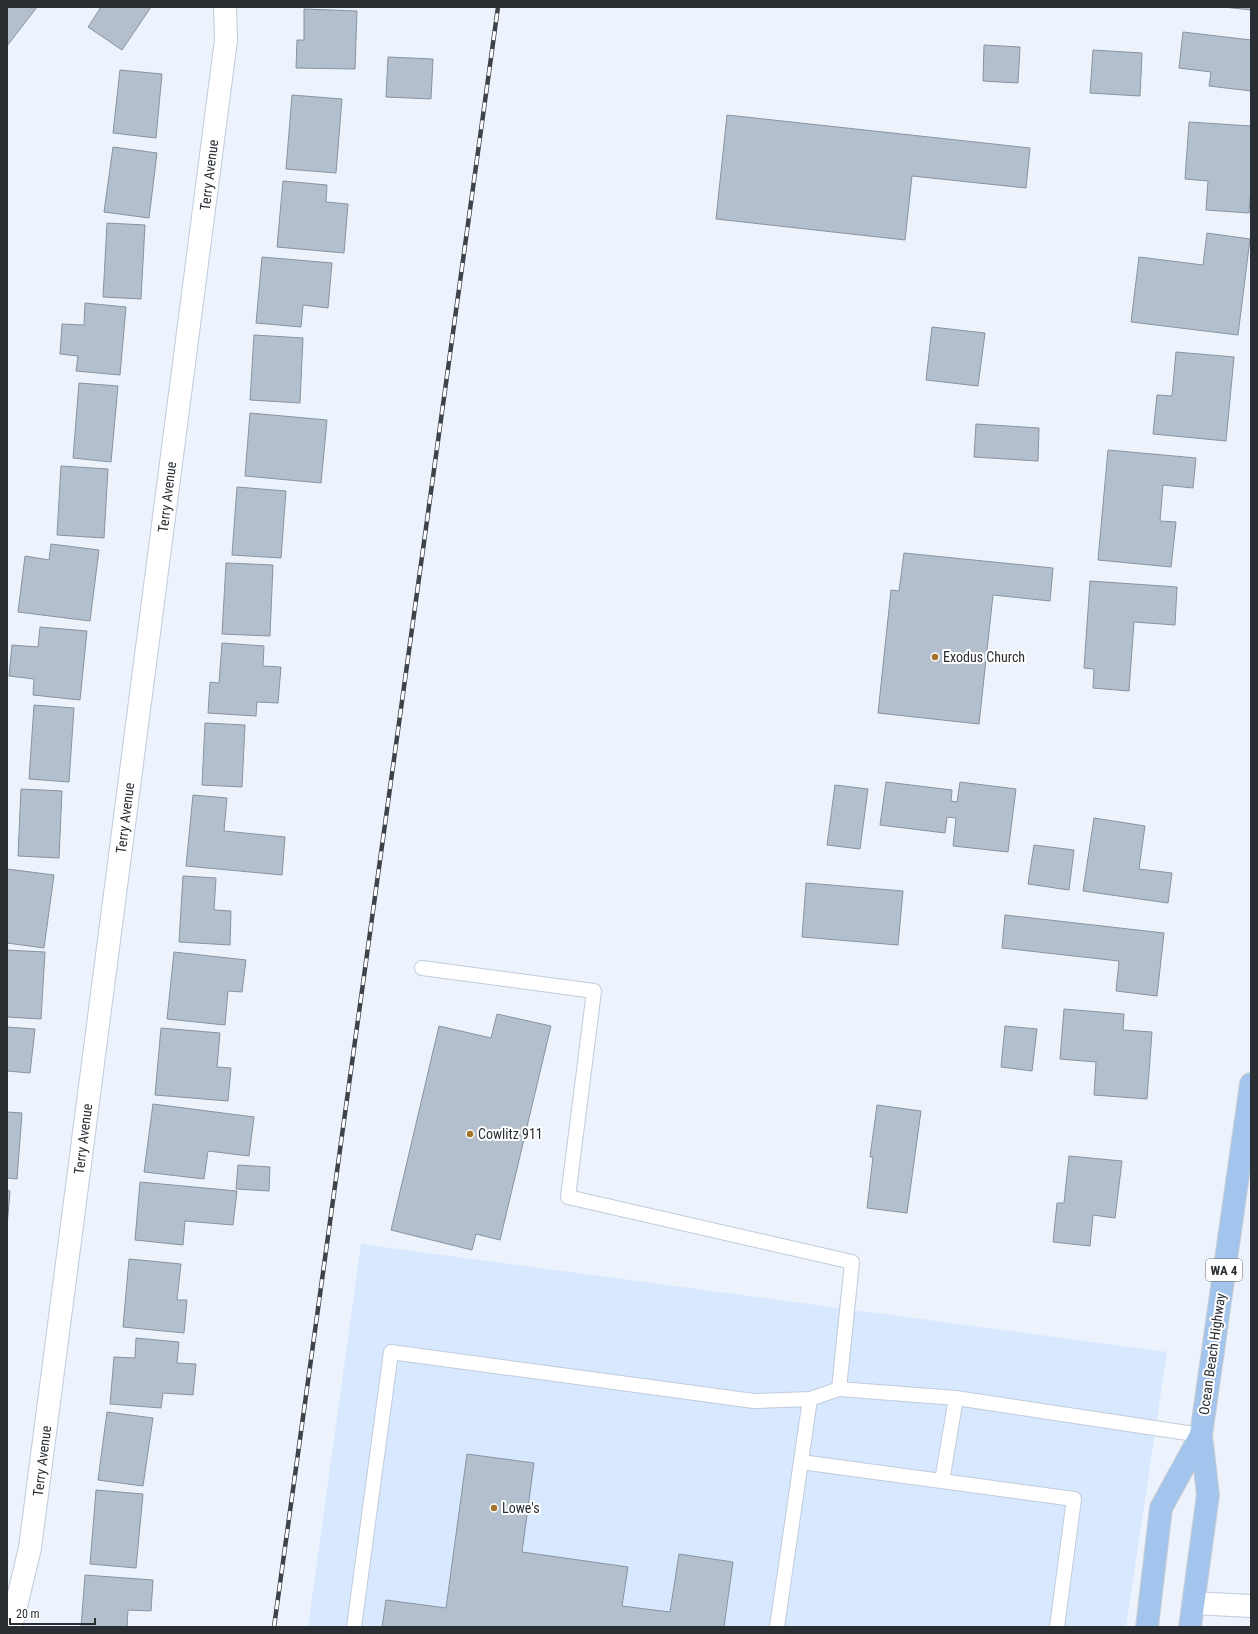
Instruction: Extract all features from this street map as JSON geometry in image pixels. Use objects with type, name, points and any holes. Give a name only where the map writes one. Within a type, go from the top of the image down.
[{"type":"main road","name":"Ocean Beach Highway","points":[[1190,1627],[1208,1495],[1201,1435],[1251,1084]]},
{"type":"main road","name":"Ocean Beach Highway","points":[[1147,1627],[1161,1508],[1201,1435]]},
{"type":"street","name":"Terry Avenue","points":[[11,1627],[30,1548],[32,1533],[226,40],[226,7]]},
{"type":"street","points":[[1193,1603],[1251,1606]]},
{"type":"lane","points":[[422,968],[594,991],[568,1197],[852,1262],[839,1389]]},
{"type":"lane","points":[[354,1627],[391,1352],[754,1401],[810,1399],[839,1389],[956,1398],[1201,1435]]},
{"type":"lane","points":[[942,1481],[956,1398]]},
{"type":"lane","points":[[777,1627],[810,1399]]},
{"type":"lane","points":[[801,1462],[1074,1499],[1057,1627]]},
{"type":"shaded area","points":[[361,1244],[1167,1352],[1126,1627],[308,1627]]},
{"type":"building","points":[[7,7],[37,7],[7,46]]},
{"type":"building","points":[[101,7],[151,7],[122,50],[88,27]]},
{"type":"building","points":[[1223,7],[1251,7],[1251,10]]},
{"type":"building","points":[[304,9],[357,11],[355,69],[296,68],[297,40],[304,40]]},
{"type":"building","points":[[1183,32],[1251,40],[1251,91],[1209,86],[1211,72],[1179,68]]},
{"type":"building","points":[[984,45],[1020,47],[1018,83],[983,81]]},
{"type":"building","points":[[1093,50],[1142,53],[1140,96],[1090,93]]},
{"type":"building","points":[[388,57],[433,59],[431,99],[386,97]]},
{"type":"building","points":[[120,70],[162,74],[156,138],[113,133]]},
{"type":"building","points":[[292,95],[342,99],[336,173],[286,169]]},
{"type":"building","points":[[727,115],[1030,148],[1026,188],[912,176],[905,240],[716,219]]},
{"type":"building","points":[[1189,122],[1251,126],[1251,187],[1249,213],[1206,210],[1208,181],[1185,179]]},
{"type":"building","points":[[113,147],[157,153],[149,218],[104,212]]},
{"type":"building","points":[[283,181],[327,185],[326,202],[348,204],[344,253],[277,247]]},
{"type":"building","points":[[107,223],[145,225],[141,299],[103,297]]},
{"type":"building","points":[[1207,233],[1250,239],[1238,335],[1131,322],[1139,257],[1203,265]]},
{"type":"building","points":[[262,257],[332,263],[328,308],[303,305],[301,327],[256,323]]},
{"type":"building","points":[[85,303],[126,307],[120,375],[76,371],[78,356],[60,354],[62,324],[84,325]]},
{"type":"building","points":[[932,327],[985,333],[978,386],[926,380]]},
{"type":"building","points":[[254,335],[303,338],[300,403],[250,400]]},
{"type":"building","points":[[1176,352],[1234,357],[1226,441],[1153,434],[1157,395],[1172,396]]},
{"type":"building","points":[[79,383],[118,386],[111,462],[73,458]]},
{"type":"building","points":[[250,413],[327,420],[321,483],[245,476]]},
{"type":"building","points":[[976,424],[1039,428],[1038,461],[974,457]]},
{"type":"building","points":[[1108,450],[1196,458],[1193,488],[1163,485],[1160,521],[1176,522],[1171,567],[1098,560]]},
{"type":"building","points":[[61,466],[108,469],[104,538],[57,535]]},
{"type":"building","points":[[237,487],[286,491],[281,558],[232,555]]},
{"type":"building","points":[[51,544],[99,550],[90,621],[18,612],[25,556],[49,560]]},
{"type":"building","name":"Exodus Church","points":[[904,553],[1053,568],[1050,601],[993,595],[979,724],[878,713],[891,590],[899,591]]},
{"type":"building","points":[[226,563],[273,565],[270,636],[222,634]]},
{"type":"building","points":[[1090,581],[1177,587],[1175,625],[1134,622],[1129,691],[1093,688],[1094,669],[1084,668]]},
{"type":"building","points":[[40,627],[87,631],[80,700],[33,695],[34,679],[9,676],[12,645],[38,647]]},
{"type":"building","points":[[222,643],[264,646],[263,666],[281,667],[278,703],[257,702],[256,716],[208,713],[210,682],[219,683]]},
{"type":"building","points":[[34,705],[74,708],[69,782],[29,779]]},
{"type":"building","points":[[205,723],[245,725],[242,787],[202,785]]},
{"type":"building","points":[[886,782],[952,790],[951,801],[957,802],[960,782],[1016,789],[1008,852],[953,846],[956,818],[947,817],[945,833],[880,825]]},
{"type":"building","points":[[835,785],[868,789],[860,849],[827,845]]},
{"type":"building","points":[[21,789],[62,791],[59,858],[18,856]]},
{"type":"building","points":[[193,795],[227,798],[224,831],[285,837],[282,875],[186,866]]},
{"type":"building","points":[[1094,818],[1145,826],[1139,869],[1172,873],[1168,903],[1083,891]]},
{"type":"building","points":[[1034,845],[1074,850],[1069,890],[1028,884]]},
{"type":"building","points":[[7,869],[54,875],[44,948],[7,943]]},
{"type":"building","points":[[183,876],[216,878],[214,910],[231,911],[230,945],[179,942]]},
{"type":"building","points":[[806,883],[903,891],[898,945],[802,937]]},
{"type":"building","points":[[1005,915],[1164,933],[1157,996],[1116,991],[1119,961],[1002,948]]},
{"type":"building","points":[[7,950],[45,952],[41,1019],[7,1017]]},
{"type":"building","points":[[174,952],[246,960],[242,992],[228,991],[225,1025],[167,1019]]},
{"type":"building","points":[[1064,1009],[1124,1014],[1123,1030],[1152,1032],[1147,1099],[1094,1095],[1096,1062],[1060,1059]]},
{"type":"building","name":"Cowlitz 911","points":[[497,1014],[551,1026],[500,1240],[476,1234],[472,1250],[391,1230],[439,1026],[491,1038]]},
{"type":"building","points":[[1005,1026],[1037,1029],[1032,1071],[1001,1067]]},
{"type":"building","points":[[7,1027],[35,1029],[30,1073],[7,1071]]},
{"type":"building","points":[[161,1028],[220,1033],[217,1067],[231,1068],[228,1101],[155,1095]]},
{"type":"building","points":[[153,1104],[254,1117],[249,1156],[208,1151],[204,1179],[144,1172]]},
{"type":"building","points":[[877,1105],[921,1111],[907,1213],[867,1208],[873,1157],[870,1157]]},
{"type":"building","points":[[7,1112],[22,1113],[17,1179],[7,1178]]},
{"type":"building","points":[[1069,1156],[1122,1161],[1115,1218],[1093,1215],[1090,1246],[1053,1242],[1057,1203],[1064,1203]]},
{"type":"building","points":[[238,1165],[270,1167],[269,1191],[236,1189]]},
{"type":"building","points":[[140,1182],[237,1191],[233,1225],[185,1221],[183,1245],[135,1240]]},
{"type":"building","points":[[7,1190],[10,1191],[7,1227]]},
{"type":"building","points":[[129,1259],[181,1264],[177,1300],[187,1300],[184,1333],[123,1327]]},
{"type":"building","points":[[136,1338],[179,1342],[177,1363],[196,1364],[193,1395],[163,1393],[161,1408],[110,1404],[114,1357],[135,1358]]},
{"type":"building","points":[[107,1412],[153,1418],[143,1486],[98,1480]]},
{"type":"building","name":"Lowe's","points":[[467,1454],[534,1463],[522,1552],[628,1567],[622,1606],[670,1612],[679,1554],[733,1562],[724,1627],[382,1627],[386,1600],[446,1608]]},
{"type":"building","points":[[96,1490],[143,1494],[136,1568],[90,1564]]},
{"type":"building","points":[[85,1575],[153,1580],[151,1611],[128,1610],[127,1627],[81,1627]]},
{"type":"railway","points":[[274,1627],[498,7]]},
{"type":"place","name":"Exodus Church","points":[[935,657]]},
{"type":"place","name":"Cowlitz 911","points":[[470,1134]]},
{"type":"place","name":"Lowe's","points":[[494,1508]]}]
